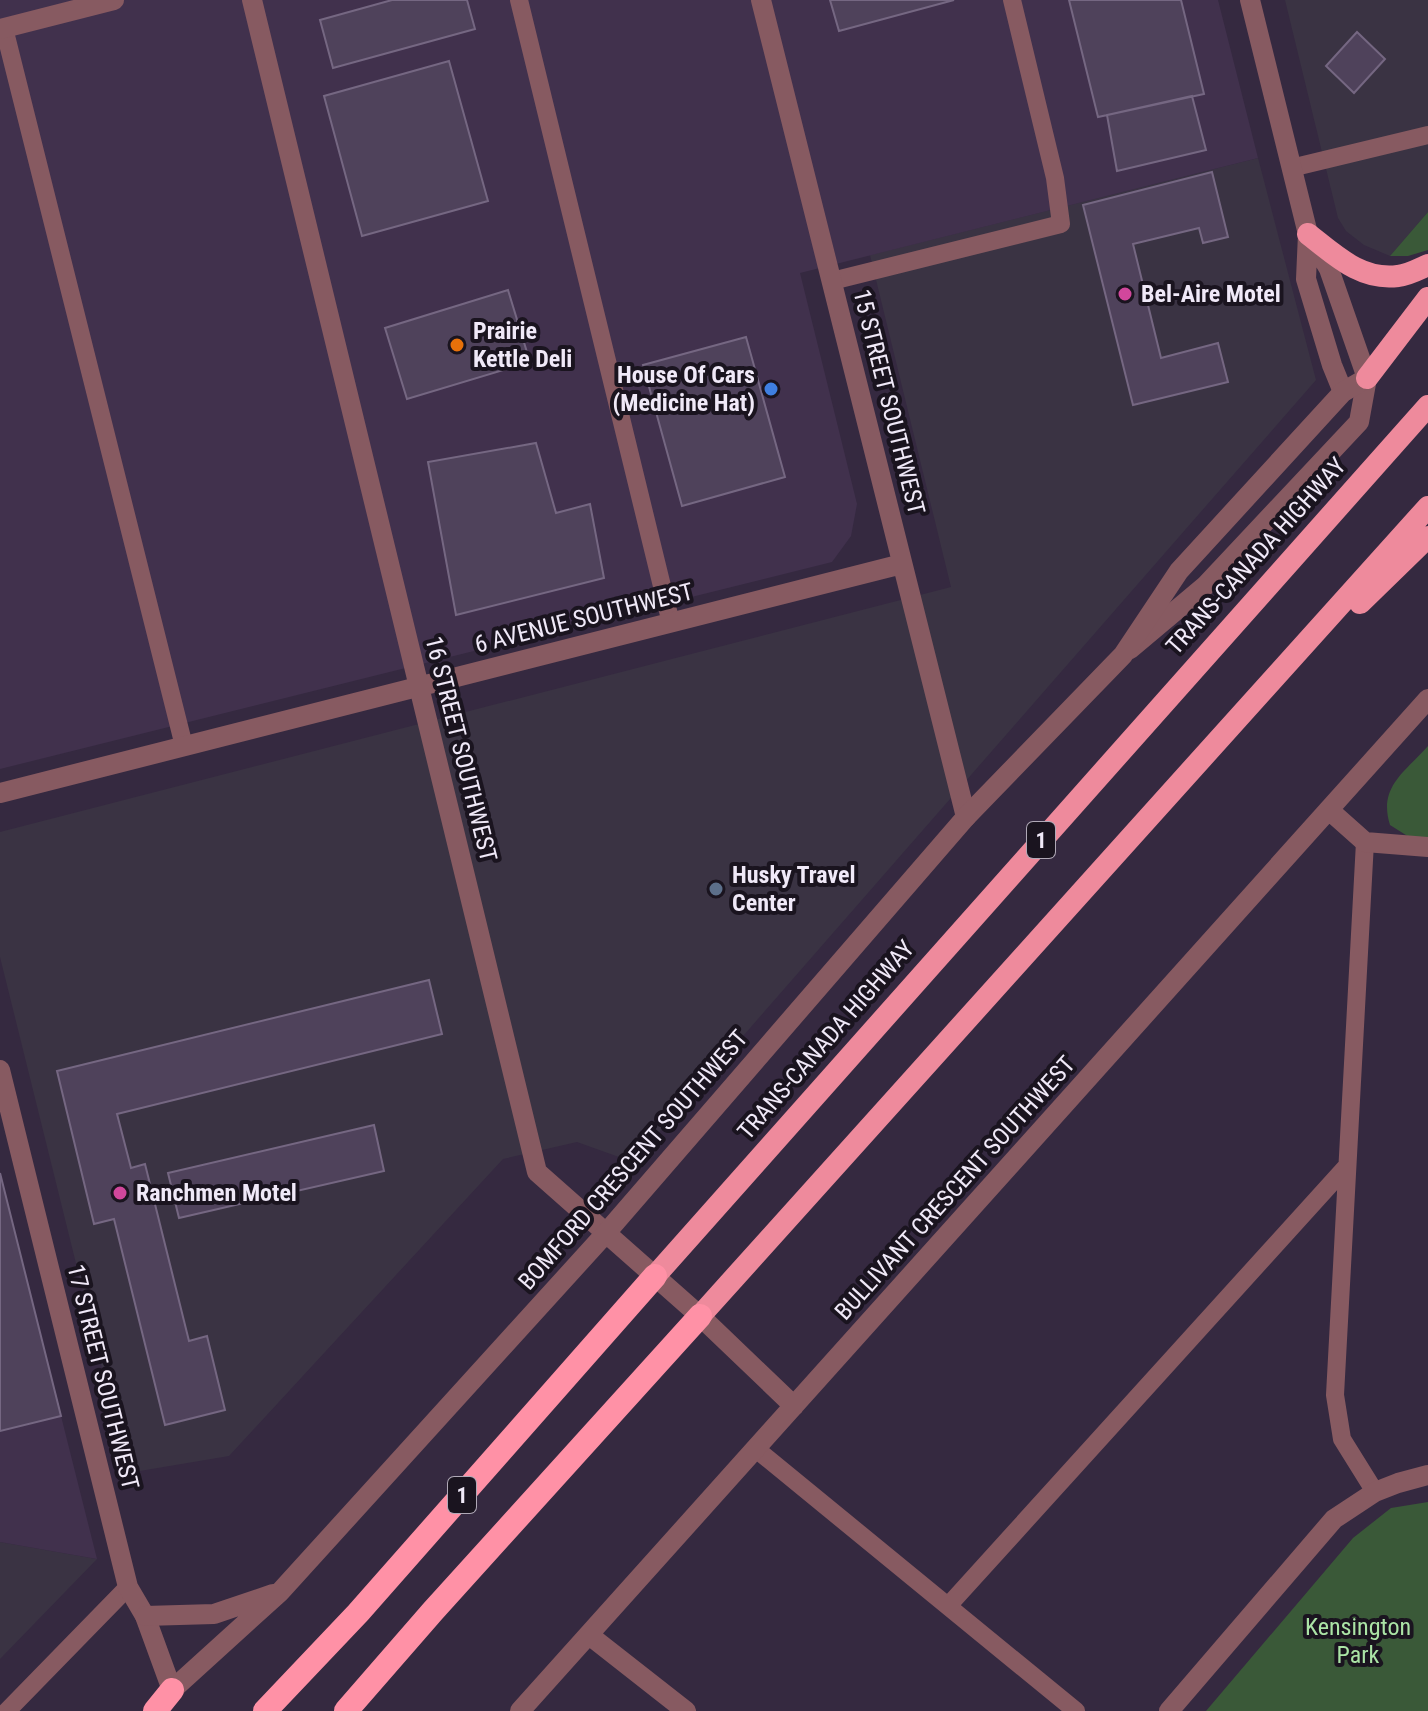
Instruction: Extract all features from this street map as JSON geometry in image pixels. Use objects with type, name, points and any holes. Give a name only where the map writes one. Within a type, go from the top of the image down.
[{"type":"highway","points":[[1308,234],[1349,266],[1373,276],[1400,277],[1428,265]]},
{"type":"highway","points":[[1367,378],[1428,298]]},
{"type":"highway","name":"TRANS-CANADA HIGHWAY","points":[[265,1711],[358,1613],[1428,406]]},
{"type":"highway","name":"1","points":[[346,1711],[1428,507]]},
{"type":"highway","points":[[1216,743],[1428,537]]},
{"type":"highway","points":[[155,1711],[172,1690]]},
{"type":"street","points":[[2,29],[114,0]]},
{"type":"street","name":"16 STREET SOUTHWEST","points":[[252,0],[537,1172],[700,1316],[794,1406]]},
{"type":"street","name":"15 STREET SOUTHWEST","points":[[761,0],[966,817]]},
{"type":"street","points":[[1250,0],[1308,234],[1329,269],[1367,378]]},
{"type":"street","points":[[1308,234],[1306,279],[1343,392]]},
{"type":"street","name":"BOMFORD CRESCENT SOUTHWEST","points":[[1123,655],[1179,571],[1343,392],[1367,378]]},
{"type":"street","name":"BOMFORD CRESCENT SOUTHWEST","points":[[172,1690],[280,1592],[606,1233],[966,817],[1123,655],[1205,586],[1359,422],[1367,378]]},
{"type":"street","name":"6 AVENUE SOUTHWEST","points":[[0,793],[902,564]]},
{"type":"street","name":"BULLIVANT CRESCENT SOUTHWEST","points":[[520,1711],[1428,699]]},
{"type":"street","points":[[1329,810],[1365,842],[1428,847]]},
{"type":"street","name":"17 STREET SOUTHWEST","points":[[0,1070],[128,1587],[145,1616],[172,1690]]},
{"type":"street","points":[[1169,1711],[1334,1519],[1375,1492],[1428,1475]]},
{"type":"street","points":[[145,1616],[214,1614],[280,1592]]},
{"type":"street","points":[[589,1635],[686,1711]]},
{"type":"lane","points":[[519,0],[671,623]]},
{"type":"lane","points":[[832,281],[1061,224],[1055,178],[1012,0]]},
{"type":"lane","points":[[2,29],[184,746]]},
{"type":"lane","points":[[1291,168],[1428,135]]},
{"type":"lane","points":[[1365,842],[1335,1395],[1336,1417],[1342,1439],[1375,1492]]},
{"type":"lane","points":[[948,1606],[1346,1167]]},
{"type":"lane","points":[[756,1449],[1076,1711]]},
{"type":"lane","points":[[7,1711],[128,1587]]},
{"type":"shaded area","points":[[0,0],[1218,0],[1258,158],[800,273],[857,504],[851,536],[832,562],[0,769]]},
{"type":"shaded area","points":[[1285,0],[1428,0],[1428,212],[1390,256],[1364,245],[1346,231],[1338,218]]},
{"type":"shaded area","points":[[1258,158],[1316,380],[633,1162],[577,1142],[503,1159],[229,1456],[128,1473],[0,957],[0,832],[951,587],[870,255]]},
{"type":"shaded area","points":[[0,1173],[61,1416],[97,1559],[0,1542]]},
{"type":"shaded area","points":[[0,1542],[97,1559],[0,1659]]},
{"type":"green space","points":[[1428,212],[1428,250],[1408,256],[1390,256]]},
{"type":"green space","points":[[1428,746],[1428,837],[1409,837],[1390,825],[1388,800],[1396,781]]},
{"type":"green space","name":"Kensington Park","points":[[1428,1502],[1428,1711],[1206,1711],[1353,1538],[1391,1508]]},
{"type":"building","points":[[392,0],[467,0],[475,29],[333,68],[320,20]]},
{"type":"building","points":[[830,0],[954,0],[839,31]]},
{"type":"building","points":[[1069,0],[1181,0],[1204,94],[1098,117]]},
{"type":"building","points":[[1357,32],[1385,59],[1354,93],[1326,66]]},
{"type":"building","points":[[449,61],[488,201],[362,236],[324,96]]},
{"type":"building","points":[[1192,96],[1206,150],[1117,171],[1107,115]]},
{"type":"building","name":"Bel-Aire Motel","points":[[1212,172],[1228,237],[1203,243],[1199,228],[1133,244],[1161,358],[1218,343],[1228,382],[1133,405],[1083,205]]},
{"type":"building","name":"Prairie Kettle Deli","points":[[508,290],[530,362],[407,399],[385,328]]},
{"type":"building","points":[[746,337],[785,477],[682,506],[643,365]]},
{"type":"building","points":[[536,443],[556,513],[590,504],[604,578],[456,615],[428,462]]},
{"type":"building","name":"Ranchmen Motel","points":[[429,980],[442,1034],[117,1114],[131,1168],[145,1164],[189,1341],[207,1336],[225,1410],[165,1425],[114,1219],[94,1224],[57,1071]]},
{"type":"building","name":"Ranchmen Motel","points":[[374,1125],[384,1171],[179,1218],[168,1173]]},
{"type":"building","points":[[0,1173],[61,1416],[0,1431]]},
{"type":"place","name":"Bel-Aire Motel","points":[[1125,294]]},
{"type":"place","name":"Prairie Kettle Deli","points":[[457,345]]},
{"type":"place","name":"House Of Cars (Medicine Hat)","points":[[771,389]]},
{"type":"place","name":"Husky Travel Center","points":[[716,889]]},
{"type":"place","name":"Ranchmen Motel","points":[[120,1193]]}]
